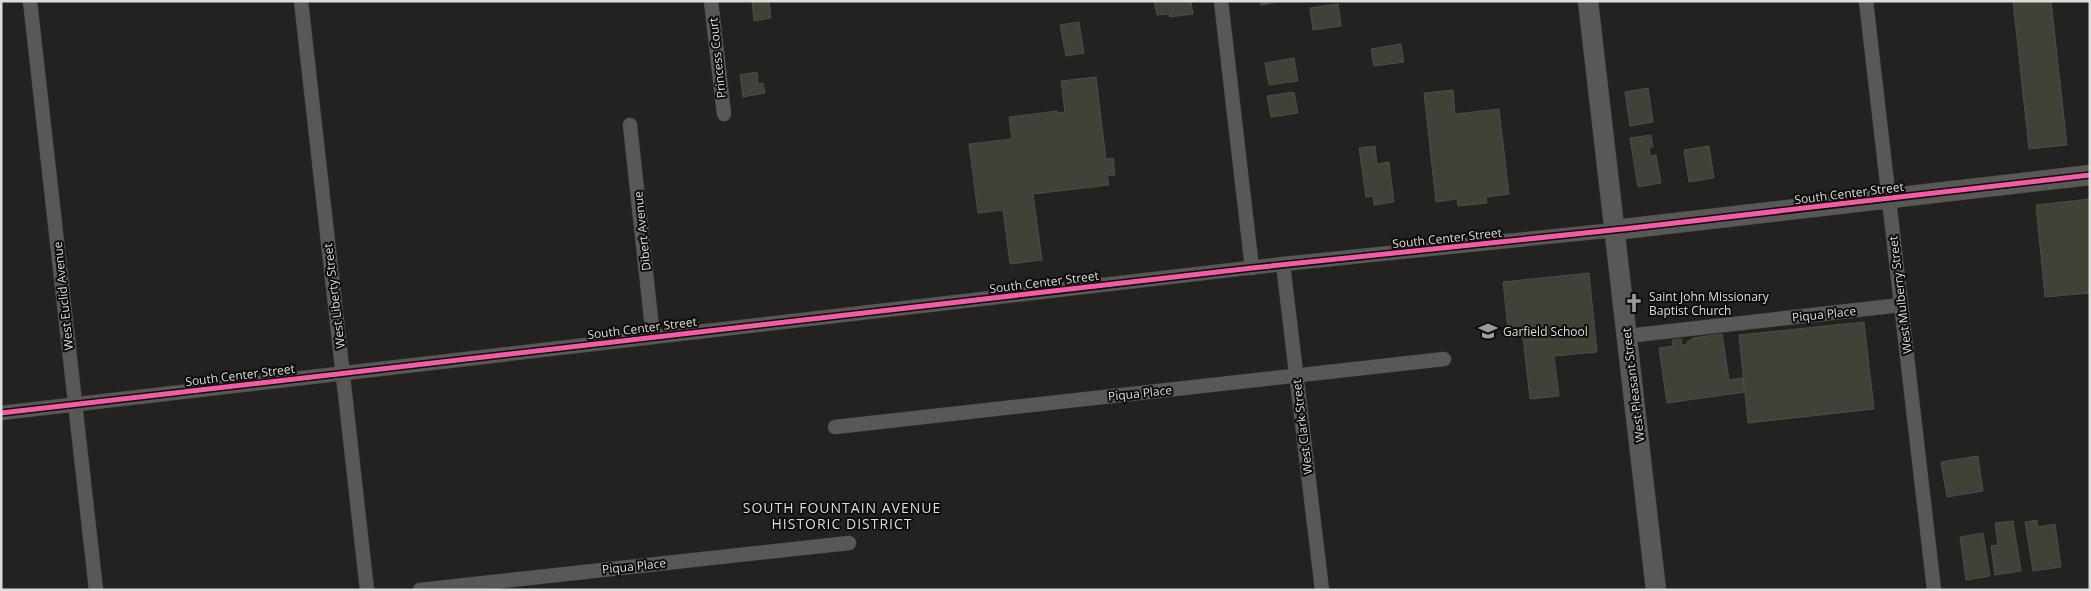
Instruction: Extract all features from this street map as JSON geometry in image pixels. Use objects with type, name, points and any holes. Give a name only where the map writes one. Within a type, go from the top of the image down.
[{"type":"street","name":"West Euclid Avenue","points":[[30,1],[96,590]]},
{"type":"street","name":"West Liberty Street","points":[[301,1],[367,590]]},
{"type":"street","name":"Princess Court","points":[[711,1],[724,114]]},
{"type":"street","points":[[1221,1],[1252,268]]},
{"type":"street","name":"West Pleasant Street","points":[[1588,1],[1656,590]]},
{"type":"street","name":"West Mulberry Street","points":[[1866,1],[1934,590]]},
{"type":"street","name":"Dibert Avenue","points":[[630,125],[653,337]]},
{"type":"street","name":"South Center Street","points":[[1,412],[1283,264],[1615,230],[2090,175]]},
{"type":"street","name":"West Clark Street","points":[[1283,264],[1322,590]]},
{"type":"street","name":"Piqua Place","points":[[1627,336],[1901,305]]},
{"type":"street","name":"Piqua Place","points":[[835,427],[1444,359]]},
{"type":"street","name":"Piqua Place","points":[[420,590],[849,543]]},
{"type":"building","points":[[752,1],[769,1],[771,18],[754,21]]},
{"type":"building","points":[[1154,1],[1191,1],[1193,14],[1170,17],[1169,14],[1157,15]]},
{"type":"building","points":[[1260,1],[1283,1],[1261,5]]},
{"type":"building","points":[[2013,1],[2051,1],[2067,145],[2029,149]]},
{"type":"building","points":[[1338,4],[1341,26],[1313,30],[1310,8]]},
{"type":"building","points":[[1079,22],[1084,53],[1066,56],[1060,25]]},
{"type":"building","points":[[1401,44],[1404,62],[1374,66],[1371,49]]},
{"type":"building","points":[[1294,58],[1298,81],[1269,85],[1265,63]]},
{"type":"building","points":[[757,72],[758,84],[763,83],[765,93],[743,97],[740,75]]},
{"type":"building","points":[[1096,77],[1106,159],[1113,158],[1115,175],[1107,176],[1109,185],[1033,194],[1042,260],[1010,264],[1003,210],[978,213],[969,144],[1012,139],[1009,117],[1057,111],[1057,113],[1065,112],[1061,81]]},
{"type":"building","points":[[1648,88],[1653,122],[1630,126],[1625,92]]},
{"type":"building","points":[[1453,90],[1455,114],[1499,109],[1509,194],[1486,197],[1487,203],[1458,206],[1457,199],[1436,202],[1424,93]]},
{"type":"building","points":[[1294,92],[1298,113],[1271,117],[1267,96]]},
{"type":"building","points":[[1651,135],[1653,147],[1649,147],[1650,156],[1656,155],[1661,183],[1638,187],[1630,138]]},
{"type":"building","points":[[1375,146],[1377,164],[1389,162],[1394,202],[1374,205],[1373,196],[1366,197],[1359,148]]},
{"type":"building","points":[[1709,146],[1714,178],[1689,182],[1684,150]]},
{"type":"building","points":[[2090,199],[2090,293],[2045,297],[2036,205]]},
{"type":"building","points":[[1589,273],[1597,352],[1554,356],[1559,396],[1530,399],[1523,337],[1509,338],[1503,282]]},
{"type":"building","points":[[1864,322],[1874,409],[1748,423],[1739,335]]},
{"type":"building","points":[[1722,334],[1729,380],[1743,378],[1745,392],[1667,403],[1659,348],[1673,346],[1672,340],[1681,339],[1682,345],[1688,344],[1687,342],[1693,338]]},
{"type":"building","points":[[1978,456],[1983,491],[1947,497],[1941,462]]},
{"type":"building","points":[[2037,520],[2038,527],[2055,524],[2061,567],[2033,571],[2025,522]]},
{"type":"building","points":[[2013,521],[2021,571],[1995,575],[1991,546],[1998,545],[1995,523]]},
{"type":"building","points":[[1983,533],[1990,576],[1966,580],[1960,537]]},
{"type":"cycle path","points":[[1,413],[1252,268],[1632,228],[2090,175]]},
{"type":"place","name":"Saint John Missionary Baptist Church","points":[[1634,303]]},
{"type":"place","name":"Garfield School","points":[[1488,331]]},
{"type":"district","name":"SOUTH FOUNTAIN AVENUE HISTORIC DISTRICT","points":[[842,516]]}]
